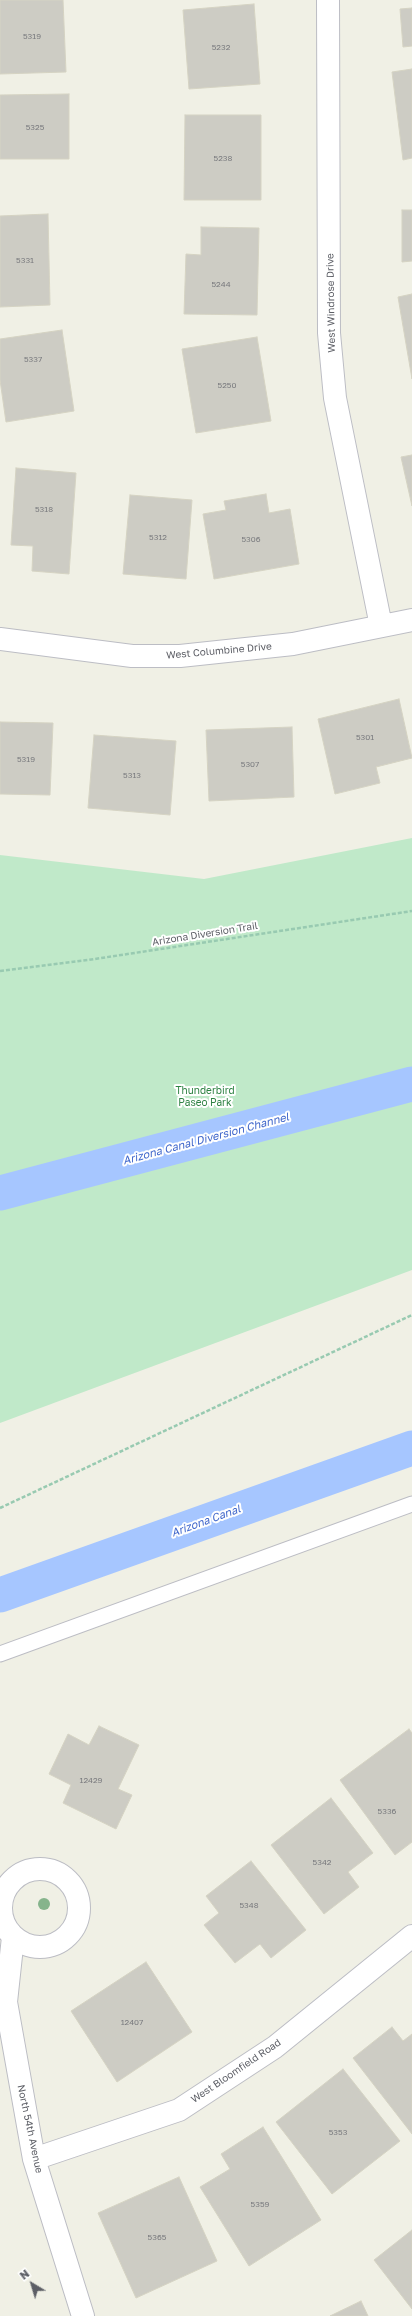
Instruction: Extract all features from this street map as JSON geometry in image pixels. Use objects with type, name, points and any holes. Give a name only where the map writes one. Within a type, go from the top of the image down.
[{"type":"street","name":"West Windrose Drive","points":[[328,0],[330,333],[332,369],[335,398],[381,626]]},
{"type":"street","name":"West Columbine Drive","points":[[0,639],[132,656],[180,656],[293,644],[412,620]]},
{"type":"street","name":"West Bloomfield Road","points":[[34,2159],[179,2110],[275,2047],[412,1936]]},
{"type":"street","name":"North 54th Avenue","points":[[13,1937],[6,2002],[34,2159],[83,2316]]},
{"type":"lane","points":[[0,1654],[412,1504]]},
{"type":"path","name":"Arizona Diversion Trail","points":[[0,971],[96,959],[412,911]]},
{"type":"path","points":[[0,1508],[412,1315]]},
{"type":"green space","name":"Thunderbird Paseo Park","points":[[412,838],[412,1270],[0,1423],[0,855],[204,879]]},
{"type":"building","points":[[0,0],[63,0],[66,72],[0,74]]},
{"type":"building","points":[[254,4],[260,84],[189,89],[183,10]]},
{"type":"building","points":[[412,8],[412,46],[403,47],[400,9]]},
{"type":"building","points":[[412,69],[412,158],[403,160],[392,72]]},
{"type":"building","points":[[69,94],[69,159],[0,159],[0,95]]},
{"type":"building","points":[[185,115],[261,115],[261,200],[184,200]]},
{"type":"building","points":[[402,210],[412,210],[412,261],[402,262]]},
{"type":"building","points":[[48,214],[50,305],[0,307],[0,216]]},
{"type":"building","points":[[201,227],[259,228],[257,315],[184,314],[186,254],[201,255]]},
{"type":"building","points":[[412,294],[412,379],[398,297]]},
{"type":"building","points":[[62,330],[74,411],[6,422],[0,380],[0,339]]},
{"type":"building","points":[[257,337],[271,421],[196,433],[182,349]]},
{"type":"building","points":[[412,455],[412,506],[401,457]]},
{"type":"building","points":[[16,468],[76,473],[69,574],[32,571],[33,546],[11,545]]},
{"type":"building","points":[[266,494],[269,513],[290,509],[299,564],[214,579],[203,514],[226,510],[224,501]]},
{"type":"building","points":[[130,495],[192,500],[186,579],[123,574]]},
{"type":"building","points":[[399,699],[412,758],[376,767],[380,783],[335,794],[318,719]]},
{"type":"building","points":[[0,722],[53,723],[50,795],[0,794]]},
{"type":"building","points":[[292,727],[294,797],[209,801],[206,730]]},
{"type":"building","points":[[94,735],[176,741],[170,815],[88,808]]},
{"type":"building","points":[[99,1726],[139,1745],[118,1789],[132,1795],[116,1829],[63,1803],[71,1785],[49,1774],[68,1734],[89,1745]]},
{"type":"building","points":[[409,1729],[412,1733],[412,1842],[395,1855],[340,1780]]},
{"type":"building","points":[[331,1798],[373,1853],[348,1872],[359,1887],[324,1914],[271,1845]]},
{"type":"building","points":[[251,1861],[306,1930],[271,1958],[260,1944],[235,1963],[204,1925],[219,1913],[206,1896]]},
{"type":"building","points":[[146,1962],[192,2032],[117,2082],[71,2011]]},
{"type":"building","points":[[392,2027],[403,2041],[412,2034],[412,2134],[353,2058]]},
{"type":"building","points":[[343,2069],[400,2141],[332,2194],[276,2122]]},
{"type":"building","points":[[263,2127],[321,2220],[249,2266],[200,2187],[230,2169],[221,2154]]},
{"type":"building","points":[[179,2177],[217,2261],[136,2298],[98,2213]]},
{"type":"building","points":[[412,2230],[412,2309],[374,2260]]},
{"type":"building","points":[[361,2301],[368,2316],[330,2316]]},
{"type":"waterway","name":"Arizona Canal Diversion Channel","points":[[0,1193],[412,1084]]},
{"type":"waterway","name":"Arizona Canal","points":[[0,1595],[412,1448]]}]
